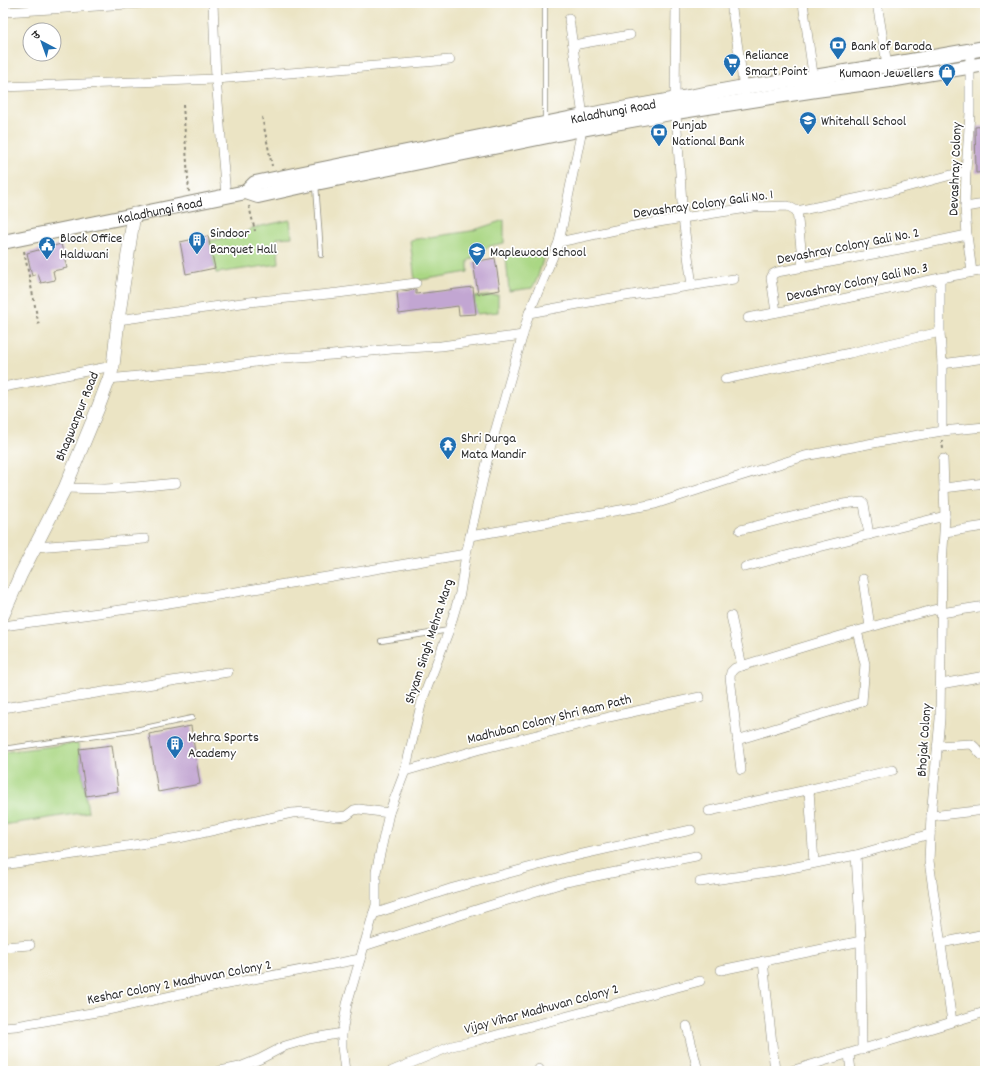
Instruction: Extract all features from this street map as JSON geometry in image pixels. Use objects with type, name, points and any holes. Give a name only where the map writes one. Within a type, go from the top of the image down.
[{"type":"main road","name":"Kaladhungi Road","points":[[675,105],[746,101],[888,65],[985,48]]},
{"type":"main road","name":"Kaladhungi Road","points":[[246,192],[255,184],[274,179],[449,149],[675,105],[744,87],[890,80],[985,64]]},
{"type":"main road","name":"Kaladhungi Road","points":[[3,242],[246,192],[258,196],[316,183],[545,123],[583,122]]},
{"type":"street","points":[[5,12],[143,3]]},
{"type":"street","points":[[213,3],[216,79],[226,196]]},
{"type":"street","points":[[676,3],[675,105],[683,218],[692,286]]},
{"type":"street","points":[[731,3],[746,101]]},
{"type":"street","points":[[804,3],[815,83]]},
{"type":"street","points":[[877,3],[890,80]]},
{"type":"street","name":"Shyam Singh Mehra Marg","points":[[345,1071],[342,1033],[347,1004],[376,905],[376,872],[389,813],[405,771],[422,701],[449,630],[460,593],[466,554],[489,453],[529,313],[560,242],[583,122],[569,20]]},
{"type":"street","points":[[573,45],[630,35]]},
{"type":"street","name":"Devashray Colony","points":[[970,51],[970,113],[964,207],[972,272]]},
{"type":"street","points":[[3,87],[216,79],[450,60]]},
{"type":"street","name":"Devashray Colony Gali No. 1","points":[[560,242],[634,226],[761,207],[788,206],[797,211],[888,192],[966,171]]},
{"type":"street","points":[[964,207],[985,204]]},
{"type":"street","points":[[797,211],[803,267]]},
{"type":"street","name":"Bhagwanpur Road","points":[[3,615],[6,600],[65,488],[111,373],[134,214]]},
{"type":"street","name":"Devashray Colony Gali No. 2","points":[[776,312],[771,278],[773,274],[777,272],[900,249],[967,234]]},
{"type":"street","points":[[972,272],[985,270]]},
{"type":"street","name":"Devashray Colony Gali No. 3","points":[[748,318],[972,272]]},
{"type":"street","points":[[940,278],[942,432]]},
{"type":"street","points":[[529,313],[606,299],[734,279]]},
{"type":"street","points":[[118,320],[249,302],[416,283]]},
{"type":"street","points":[[725,379],[850,353],[940,332]]},
{"type":"street","points":[[3,387],[111,373],[206,369],[283,358],[441,346],[523,334]]},
{"type":"street","points":[[942,364],[985,358]]},
{"type":"street","points":[[470,536],[655,504],[806,456],[884,441],[985,427]]},
{"type":"street","name":"Bhojak Colony","points":[[943,459],[945,532],[942,565],[940,719],[931,816],[929,861],[952,1022]]},
{"type":"street","points":[[65,488],[105,489],[176,482]]},
{"type":"street","points":[[944,488],[985,483]]},
{"type":"street","points":[[740,530],[843,504],[862,502],[864,504],[869,535]]},
{"type":"street","points":[[745,567],[945,516]]},
{"type":"street","points":[[945,532],[985,526]]},
{"type":"street","points":[[35,547],[145,539]]},
{"type":"street","points":[[3,626],[157,605],[466,554]]},
{"type":"street","points":[[863,580],[870,627]]},
{"type":"street","points":[[741,770],[730,677],[731,672],[735,668],[907,616],[985,606]]},
{"type":"street","points":[[731,616],[742,666]]},
{"type":"street","points":[[737,740],[862,702],[865,664],[857,631]]},
{"type":"street","points":[[3,708],[228,672]]},
{"type":"street","points":[[941,684],[985,676]]},
{"type":"street","name":"Madhuban Colony Shri Ram Path","points":[[405,771],[477,750],[601,719],[700,697]]},
{"type":"street","points":[[937,746],[971,744],[982,756],[985,757]]},
{"type":"street","points":[[709,811],[809,790],[893,770]]},
{"type":"street","points":[[809,790],[814,863]]},
{"type":"street","points":[[3,865],[179,838],[292,813],[304,812],[337,817],[346,816],[354,810],[359,809],[389,813]]},
{"type":"street","points":[[931,816],[985,810]]},
{"type":"street","points":[[373,914],[453,888],[565,858],[691,830]]},
{"type":"street","points":[[700,882],[776,871],[856,855],[930,834]]},
{"type":"street","points":[[856,855],[861,941],[862,1050]]},
{"type":"street","points":[[364,946],[566,882],[696,856]]},
{"type":"street","points":[[941,943],[985,934]]},
{"type":"street","points":[[721,970],[861,941]]},
{"type":"street","points":[[3,947],[30,944]]},
{"type":"street","name":"Keshar Colony 2 Madhuvan Colony 2","points":[[3,1027],[103,1011],[217,986],[360,959]]},
{"type":"street","points":[[763,961],[775,1071]]},
{"type":"street","name":"Vijay Vihar Madhuvan Colony 2","points":[[392,1071],[452,1046],[700,981]]},
{"type":"street","points":[[791,1071],[985,1012]]},
{"type":"street","points":[[687,1026],[698,1071]]},
{"type":"street","points":[[220,1071],[240,1067],[260,1059],[285,1046],[309,1039],[342,1033]]},
{"type":"street","points":[[849,1054],[851,1071]]},
{"type":"lane","points":[[545,3],[545,123]]},
{"type":"lane","points":[[316,183],[321,255]]},
{"type":"lane","points":[[381,641],[449,630]]},
{"type":"lane","points":[[3,749],[130,731],[192,718]]},
{"type":"path","points":[[183,105],[190,203]]},
{"type":"path","points":[[262,116],[274,179]]},
{"type":"path","points":[[246,192],[255,231]]},
{"type":"path","points":[[22,238],[39,326]]},
{"type":"path","points":[[942,432],[943,459]]},
{"type":"green space","points":[[290,220],[292,237],[277,238],[279,264],[216,273],[209,241],[243,234],[252,228]]},
{"type":"green space","points":[[504,220],[504,243],[490,246],[468,261],[468,272],[415,281],[410,240],[471,231]]},
{"type":"green space","points":[[511,253],[545,253],[537,279],[532,288],[509,291],[506,257]]},
{"type":"green space","points":[[498,295],[498,312],[476,314],[474,297]]},
{"type":"green space","points":[[78,743],[88,812],[3,825],[3,752]]},
{"type":"building","points":[[985,126],[985,172],[976,173],[975,127]]},
{"type":"building","name":"Sindoor Banquet Hall","points":[[208,236],[215,268],[186,274],[180,242]]},
{"type":"building","name":"Block Office Haldwani","points":[[61,244],[67,268],[53,271],[55,280],[41,283],[38,274],[32,276],[27,253]]},
{"type":"building","points":[[495,258],[500,290],[478,294],[473,262]]},
{"type":"building","points":[[473,287],[476,314],[459,315],[458,306],[399,314],[397,292],[416,289],[416,294]]},
{"type":"building","name":"Mehra Sports Academy","points":[[191,726],[200,784],[158,792],[149,734]]},
{"type":"building","points":[[112,745],[118,791],[86,796],[79,749]]},
{"type":"place","name":"Bank of Baroda","points":[[838,60]]},
{"type":"place","name":"Reliance Smart Point","points":[[732,77]]},
{"type":"place","name":"Kumaon Jewellers","points":[[947,87]]},
{"type":"place","name":"Whitehall School","points":[[808,135]]},
{"type":"place","name":"Punjab National Bank","points":[[659,147]]},
{"type":"place","name":"Sindoor Banquet Hall","points":[[197,255]]},
{"type":"place","name":"Block Office Haldwani","points":[[47,260]]},
{"type":"place","name":"Maplewood School","points":[[477,266]]},
{"type":"place","name":"Shri Durga Mata Mandir","points":[[448,460]]},
{"type":"place","name":"Mehra Sports Academy","points":[[175,759]]}]
